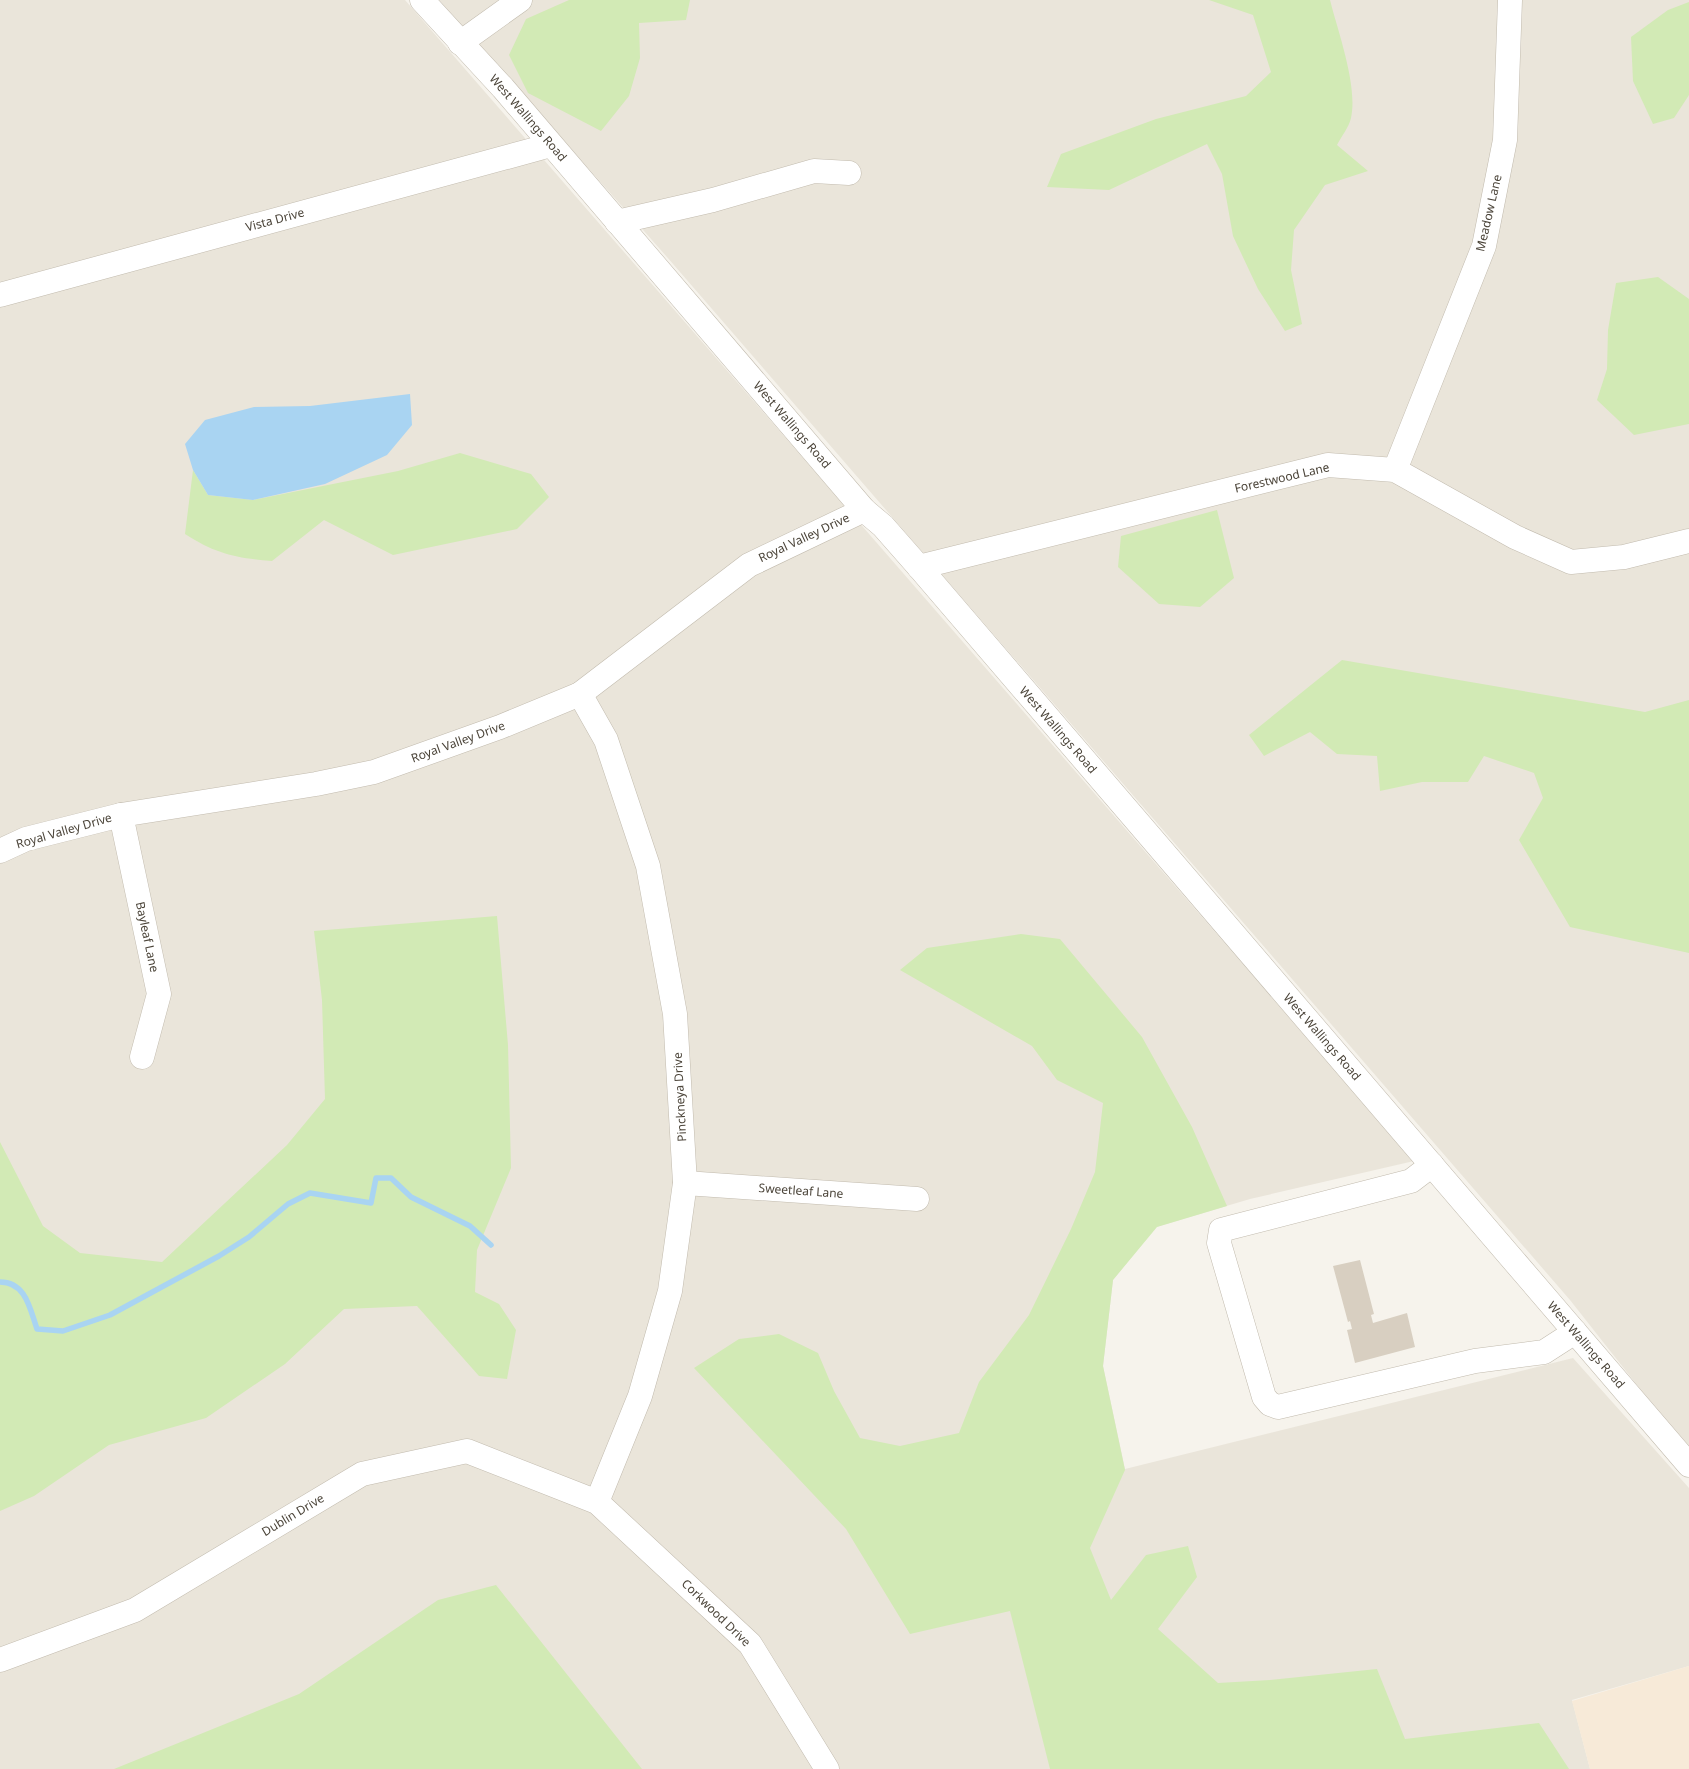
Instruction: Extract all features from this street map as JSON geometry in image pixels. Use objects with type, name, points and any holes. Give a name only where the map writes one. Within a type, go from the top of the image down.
[{"type":"street","name":"West Wallings Road","points":[[422,0],[503,88],[864,510],[883,526],[1689,1465]]},
{"type":"street","points":[[460,43],[520,0]]},
{"type":"street","name":"Meadow Lane","points":[[1394,470],[1484,246],[1505,140],[1510,0]]},
{"type":"street","name":"Vista Drive","points":[[0,295],[551,145]]},
{"type":"street","points":[[617,222],[712,200],[814,171],[849,173]]},
{"type":"street","name":"Forestwood Lane","points":[[919,568],[1328,465],[1394,470],[1515,537],[1571,562],[1624,557],[1689,541]]},
{"type":"street","name":"Royal Valley Drive","points":[[0,851],[26,839],[121,815],[316,784],[374,772],[428,754],[580,694],[749,564],[864,510]]},
{"type":"street","name":"Pinckneya Drive","points":[[580,694],[606,740],[648,866],[675,1014],[684,1183],[670,1291],[640,1396],[597,1502]]},
{"type":"street","name":"Bayleaf Lane","points":[[121,815],[159,994],[142,1057]]},
{"type":"street","points":[[1432,1165],[1411,1182],[1221,1230],[1219,1242],[1264,1398],[1270,1404],[1278,1407],[1475,1362],[1544,1352],[1575,1332]]},
{"type":"street","name":"Sweetleaf Lane","points":[[684,1183],[917,1199]]},
{"type":"street","name":"Dublin Drive","points":[[0,1660],[136,1610],[362,1474],[466,1452],[597,1502]]},
{"type":"street","name":"Corkwood Drive","points":[[597,1502],[750,1644],[827,1769]]},
{"type":"shaded area","points":[[0,0],[405,0],[1414,1161],[1250,1199],[1156,1227],[1113,1280],[1103,1366],[1125,1469],[1573,1358],[1689,1488],[1689,1666],[1572,1700],[1590,1769],[0,1769]]},
{"type":"shaded area","points":[[439,0],[1689,0],[1689,1451],[1570,1300],[667,257]]},
{"type":"shaded area","points":[[1689,1666],[1689,1769],[1590,1769],[1572,1701]]},
{"type":"green space","points":[[569,0],[690,0],[686,20],[639,23],[640,58],[629,96],[601,131],[528,93],[509,55],[526,19]]},
{"type":"green space","points":[[1209,0],[1330,0],[1350,75],[1352,91],[1351,118],[1337,145],[1368,171],[1325,185],[1294,230],[1291,270],[1302,324],[1285,331],[1258,289],[1233,236],[1222,174],[1207,144],[1109,190],[1047,187],[1061,154],[1156,119],[1246,96],[1271,72],[1253,15]]},
{"type":"green space","points":[[1689,2],[1689,95],[1674,118],[1653,124],[1633,81],[1631,37],[1668,10]]},
{"type":"green space","points":[[1658,277],[1689,299],[1689,424],[1634,435],[1597,400],[1607,369],[1608,330],[1616,283]]},
{"type":"green space","points":[[460,453],[531,474],[549,497],[517,529],[393,555],[324,520],[272,561],[217,551],[185,534],[193,470],[208,495],[253,500],[398,471]]},
{"type":"green space","points":[[1217,510],[1234,578],[1200,607],[1159,604],[1118,567],[1121,536]]},
{"type":"green space","points":[[1342,660],[1645,712],[1689,700],[1689,953],[1570,927],[1519,840],[1543,798],[1534,773],[1484,756],[1468,782],[1422,782],[1380,791],[1377,756],[1337,754],[1310,732],[1264,756],[1249,735]]},
{"type":"green space","points":[[497,916],[508,1045],[511,1168],[477,1250],[475,1292],[499,1304],[516,1330],[507,1379],[479,1376],[417,1306],[344,1309],[285,1364],[206,1418],[109,1445],[34,1496],[0,1511],[0,1142],[43,1226],[80,1253],[162,1262],[287,1145],[325,1099],[322,1000],[314,931]]},
{"type":"green space","points":[[1021,934],[1060,939],[1142,1037],[1192,1127],[1227,1206],[1157,1227],[1113,1280],[1103,1366],[1125,1470],[1090,1548],[1111,1600],[1146,1555],[1188,1546],[1197,1577],[1158,1629],[1218,1683],[1270,1680],[1377,1669],[1405,1739],[1539,1723],[1569,1769],[1050,1769],[1010,1611],[910,1634],[846,1529],[694,1368],[739,1339],[779,1334],[818,1353],[834,1391],[860,1438],[900,1446],[959,1433],[979,1382],[1029,1315],[1071,1229],[1095,1172],[1103,1103],[1057,1080],[1032,1046],[900,970],[927,948]]},
{"type":"green space","points":[[496,1585],[642,1769],[114,1769],[299,1694],[438,1600]]},
{"type":"water","points":[[410,394],[412,425],[387,455],[325,484],[253,500],[208,495],[193,470],[185,444],[205,420],[254,407],[310,406]]},
{"type":"building","points":[[1360,1260],[1374,1314],[1371,1315],[1373,1323],[1407,1313],[1415,1347],[1355,1363],[1347,1330],[1352,1329],[1350,1321],[1348,1322],[1333,1266]]},
{"type":"waterway","points":[[0,1282],[9,1283],[16,1287],[26,1298],[37,1329],[63,1331],[110,1315],[219,1256],[249,1237],[288,1204],[310,1193],[371,1203],[376,1178],[391,1178],[411,1197],[470,1226],[491,1245]]}]
